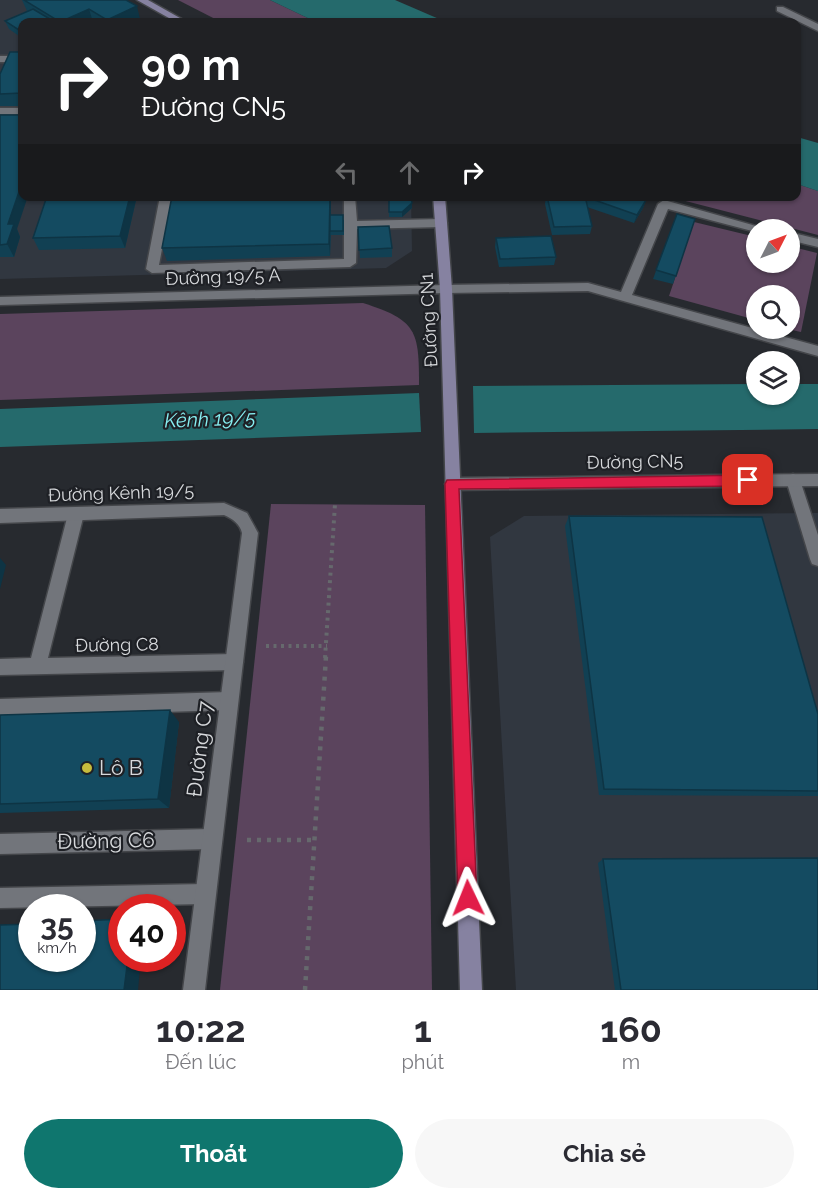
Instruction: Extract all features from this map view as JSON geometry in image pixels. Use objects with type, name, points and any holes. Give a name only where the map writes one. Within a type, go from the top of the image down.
[{"type":"street","points":[[141,0],[175,18]]},
{"type":"street","points":[[780,9],[798,18]]},
{"type":"street","points":[[801,20],[818,28]]},
{"type":"street","points":[[0,59],[18,59]]},
{"type":"street","points":[[0,111],[18,111]]},
{"type":"street","points":[[165,201],[152,269],[350,263],[351,201]]},
{"type":"street","name":"Đường CN1","points":[[439,201],[450,380],[471,990]]},
{"type":"street","points":[[625,297],[664,204],[746,225]]},
{"type":"street","points":[[351,225],[441,223]]},
{"type":"street","points":[[800,239],[818,243]]},
{"type":"street","name":"Đường 19/5 A","points":[[0,301],[588,287],[818,351]]},
{"type":"street","points":[[793,480],[818,559]]},
{"type":"street","name":"Đường CN5","points":[[452,484],[818,480]]},
{"type":"street","name":"Đường Kênh 19/5","points":[[0,516],[224,509],[241,516]]},
{"type":"street","points":[[37,666],[76,514]]},
{"type":"street","name":"Đường C7","points":[[194,990],[250,533],[248,524],[241,516]]},
{"type":"street","name":"Đường C8","points":[[0,667],[234,662]]},
{"type":"street","points":[[0,708],[229,701]]},
{"type":"street","name":"Đường C6","points":[[0,844],[211,839]]},
{"type":"street","points":[[0,898],[204,894]]},
{"type":"path","points":[[305,990],[335,504]]},
{"type":"path","points":[[266,645],[327,646]]},
{"type":"path","points":[[247,840],[315,840]]},
{"type":"shaded area","points":[[0,0],[107,0],[140,18],[18,18],[18,201],[411,201],[412,251],[386,268],[0,279]]},
{"type":"shaded area","points":[[178,0],[270,0],[308,18],[213,18]]},
{"type":"shaded area","points":[[801,185],[818,191],[818,235],[800,230],[800,219],[756,219],[686,201],[801,201]]},
{"type":"shaded area","points":[[694,222],[746,235],[746,273],[800,273],[800,249],[817,253],[801,332],[800,285],[746,285],[746,317],[669,296]]},
{"type":"shaded area","points":[[363,303],[395,315],[411,330],[418,352],[419,385],[0,400],[0,314]]},
{"type":"shaded area","points":[[271,504],[425,505],[432,990],[220,990]]},
{"type":"shaded area","points":[[818,513],[818,990],[516,990],[490,537],[524,516]]},
{"type":"water","points":[[270,0],[395,0],[437,18],[308,18]]},
{"type":"water","points":[[801,138],[818,143],[818,191],[801,185]]},
{"type":"water","points":[[746,384],[746,405],[800,405],[800,384],[818,384],[818,429],[474,433],[473,386]]},
{"type":"water","name":"Kênh 19/5","points":[[419,393],[421,432],[0,447],[0,409]]},
{"type":"building","points":[[24,0],[126,0],[137,6],[111,18],[104,18],[89,9],[69,18],[53,18]]},
{"type":"building","points":[[33,9],[48,18],[18,18],[18,29],[5,21]]},
{"type":"building","points":[[10,52],[18,52],[18,93],[0,94],[0,74]]},
{"type":"building","points":[[0,115],[18,115],[18,195],[8,224],[14,224],[7,244],[0,245]]},
{"type":"building","points":[[45,201],[129,201],[120,236],[33,238]]},
{"type":"building","points":[[171,201],[330,201],[329,244],[162,248]]},
{"type":"building","points":[[389,201],[412,201],[402,212],[389,212]]},
{"type":"building","points":[[548,201],[586,201],[592,226],[554,227]]},
{"type":"building","points":[[597,201],[645,201],[637,215]]},
{"type":"building","points":[[677,214],[695,219],[676,276],[656,270]]},
{"type":"building","points":[[330,215],[343,215],[343,231],[330,231]]},
{"type":"building","points":[[389,226],[392,248],[359,250],[358,227]]},
{"type":"building","points":[[551,236],[556,257],[500,259],[496,238]]},
{"type":"building","points":[[569,516],[762,517],[818,714],[818,791],[604,789]]},
{"type":"building","name":"Lô B","points":[[170,710],[158,799],[0,804],[0,715]]},
{"type":"building","points":[[818,858],[818,990],[621,990],[603,859]]},
{"type":"building","points":[[96,920],[108,920],[108,972],[126,972],[124,990],[0,990],[0,925],[18,924],[18,972],[96,972]]},
{"type":"place","name":"Lô B","points":[[87,768]]},
{"type":"route","points":[[468,898],[452,484],[748,480]]}]
